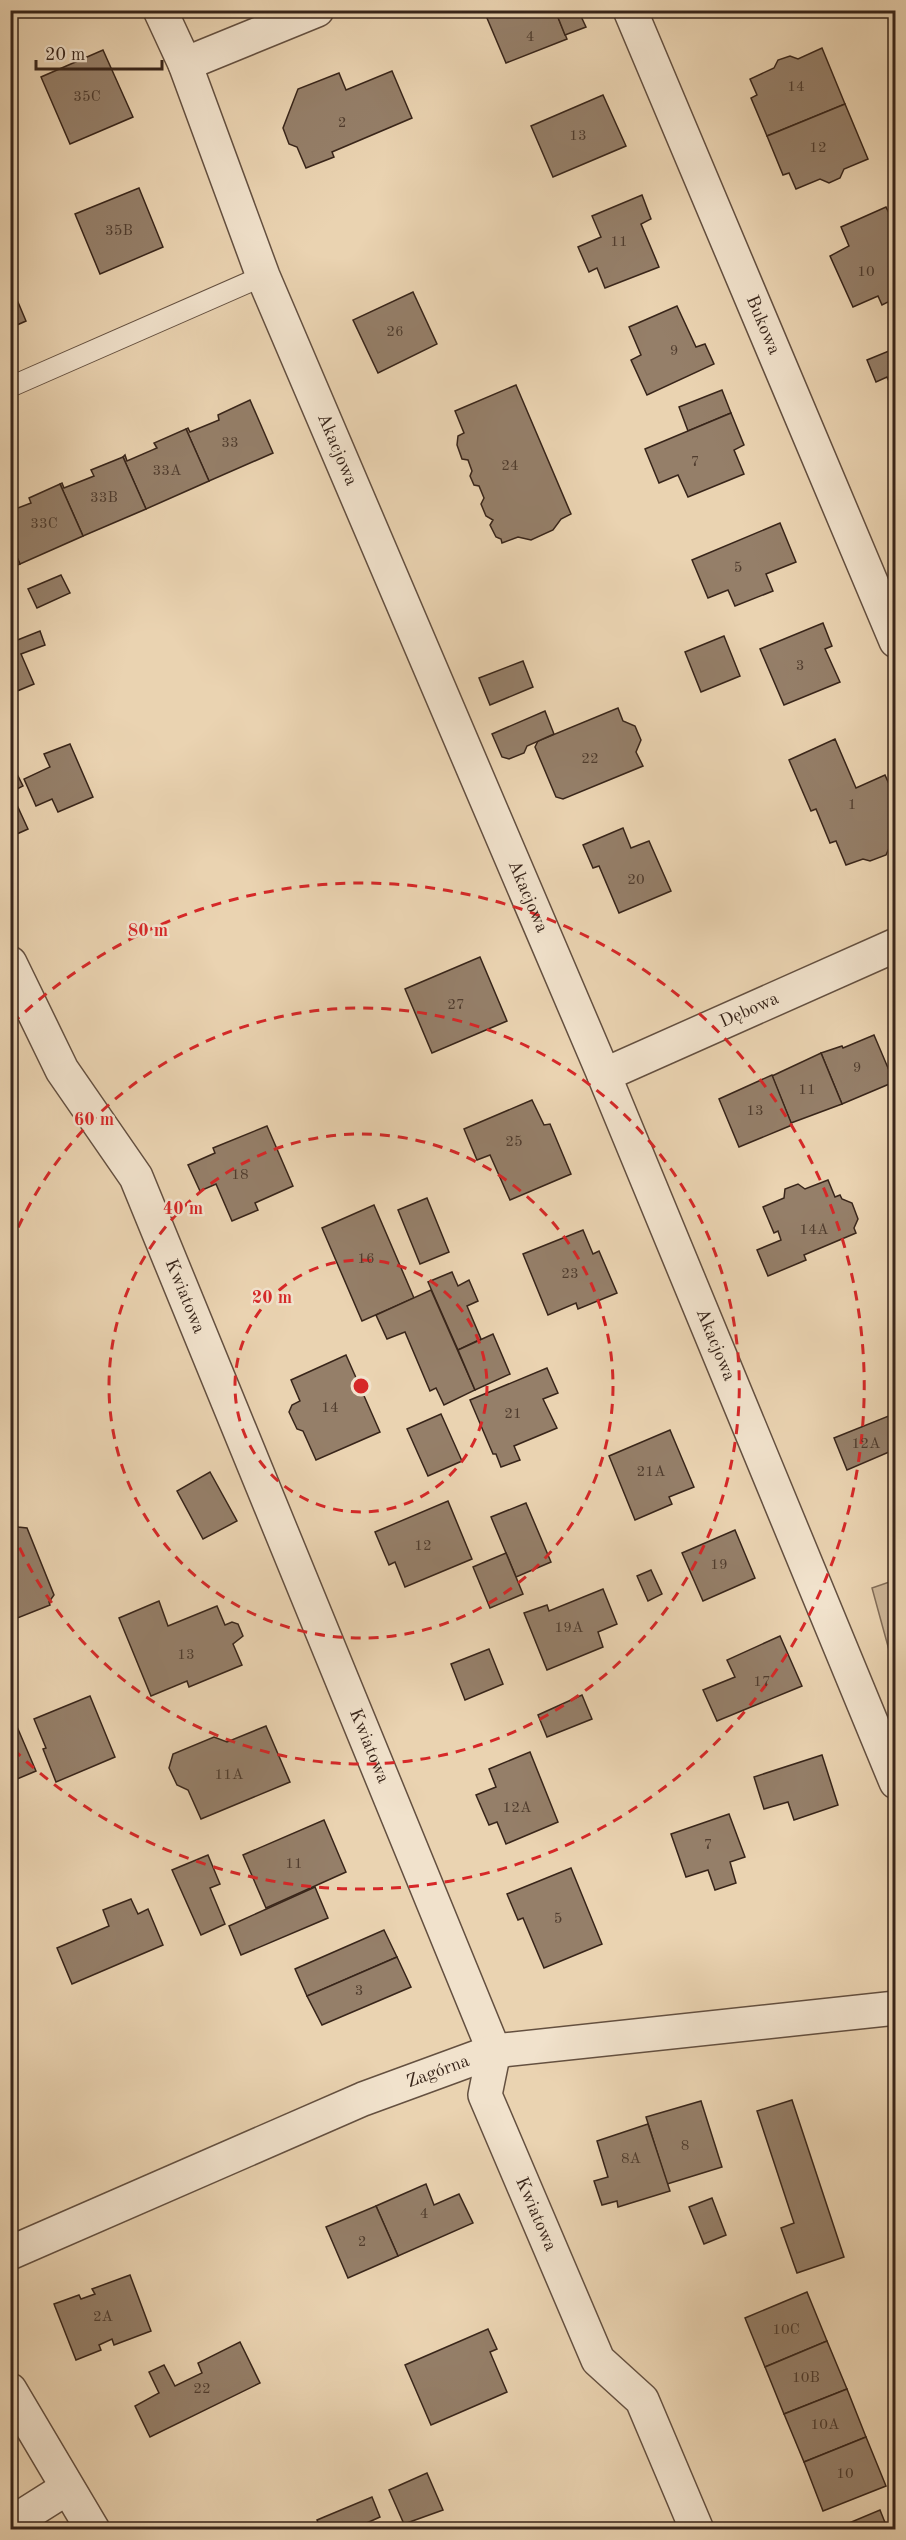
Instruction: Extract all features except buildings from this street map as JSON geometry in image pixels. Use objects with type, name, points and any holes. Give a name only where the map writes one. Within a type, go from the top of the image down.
[{"type":"street","name":"Akacjowa","points":[[160,10],[185,64],[262,276],[604,1075],[896,1782]]},
{"type":"street","points":[[185,64],[317,10]]},
{"type":"street","name":"Bukowa","points":[[630,10],[896,641]]},
{"type":"street","name":"Dębowa","points":[[604,1075],[896,945]]},
{"type":"street","name":"Kwiatowa","points":[[10,963],[62,1070],[136,1177],[494,2051],[485,2095],[598,2360],[642,2400],[697,2529]]},
{"type":"street","name":"Zagórna","points":[[10,2253],[363,2099],[494,2051],[896,2008]]},
{"type":"street","points":[[10,2390],[93,2529]]},
{"type":"street","points":[[10,2524],[67,2488]]},
{"type":"lane","points":[[10,387],[262,276]]},
{"type":"shaded area","points":[[895,1580],[896,1672],[872,1588]]}]
